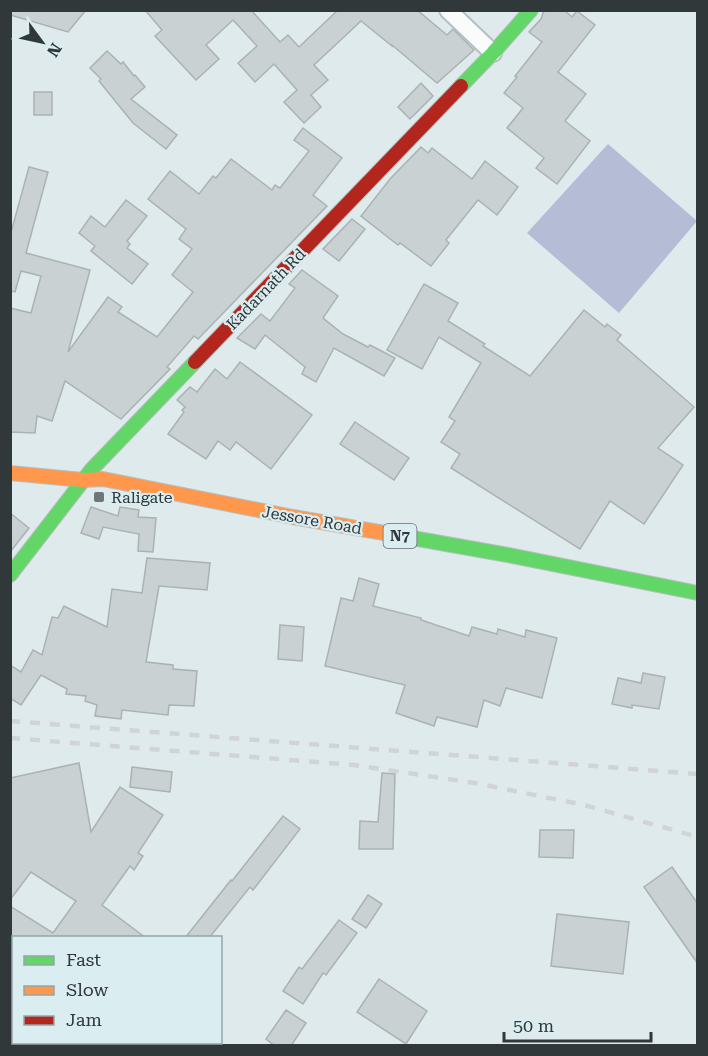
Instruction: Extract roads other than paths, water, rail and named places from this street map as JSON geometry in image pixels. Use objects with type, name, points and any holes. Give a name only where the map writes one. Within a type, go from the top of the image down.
[{"type":"main road","name":"Kadarnath Rd","points":[[10,575],[88,475],[493,53],[531,10]]},
{"type":"main road","name":"Jessore Road","points":[[75,464],[88,475]]},
{"type":"main road","name":"Jessore Road","points":[[10,473],[88,475],[293,517],[508,555],[698,593]]},
{"type":"street","points":[[448,10],[493,53]]},
{"type":"water","points":[[608,144],[697,221],[619,313],[527,233]]},
{"type":"railway","points":[[10,721],[698,774]]},
{"type":"railway","points":[[10,738],[354,765],[475,783],[584,805],[698,837]]},
{"type":"place","name":"Raligate","points":[[99,497]]}]
